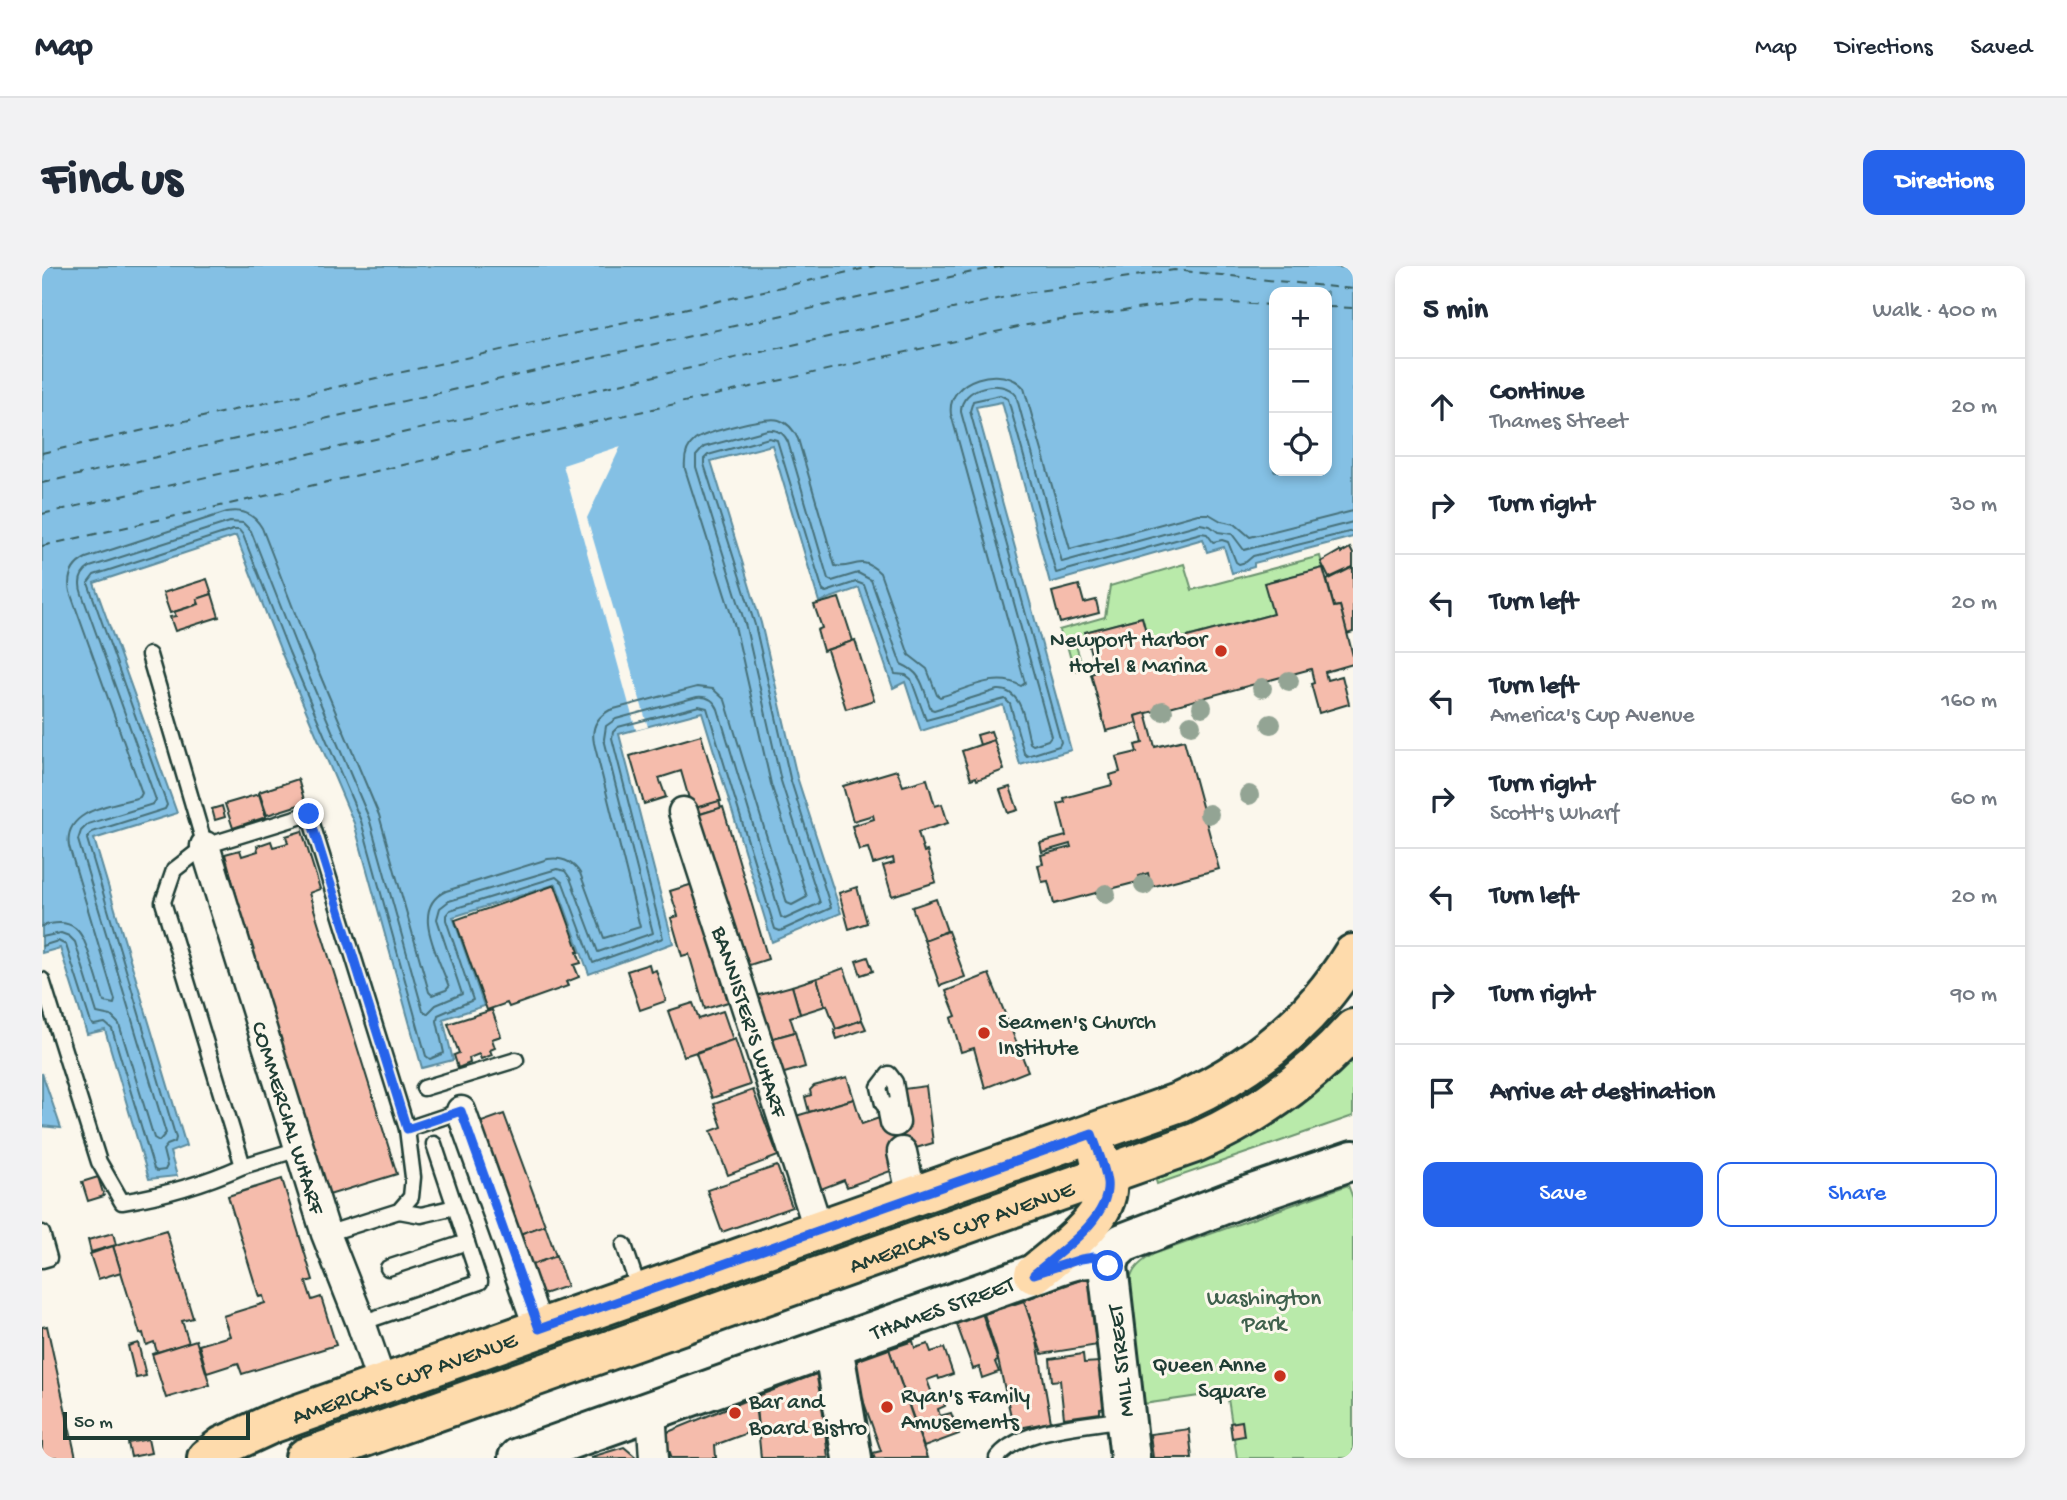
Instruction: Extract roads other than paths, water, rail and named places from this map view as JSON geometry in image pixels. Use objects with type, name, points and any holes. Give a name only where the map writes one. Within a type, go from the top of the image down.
[{"type":"main road","name":"AMERICA'S CUP AVENUE","points":[[207,1458],[223,1447],[246,1445],[382,1384],[1092,1134],[1197,1094],[1237,1072],[1275,1044],[1311,1010],[1353,954]]},
{"type":"main road","points":[[1275,1044],[1306,1037],[1349,1038]]},
{"type":"main road","name":"AMERICA'S CUP AVENUE","points":[[305,1458],[1195,1143],[1244,1119],[1289,1088],[1349,1038]]},
{"type":"main road","points":[[1034,1274],[1090,1224],[1106,1198],[1106,1176],[1092,1134]]},
{"type":"street","name":"BANNISTER'S WHARF","points":[[683,812],[819,1231]]},
{"type":"street","name":"COMMERCIAL WHARF","points":[[205,846],[326,1234],[382,1384]]},
{"type":"street","points":[[461,1111],[539,1329]]},
{"type":"street","points":[[902,1152],[912,1198]]},
{"type":"street","points":[[1108,1264],[1112,1253],[1123,1243],[1235,1200],[1353,1160]]},
{"type":"street","name":"THAMES STREET","points":[[518,1458],[1034,1274],[1088,1258],[1098,1258],[1108,1264]]},
{"type":"street","name":"MILL STREET","points":[[1108,1264],[1130,1458]]},
{"type":"street","points":[[833,1346],[852,1458]]},
{"type":"street","points":[[651,1411],[654,1458]]},
{"type":"lane","points":[[149,654],[205,846]]},
{"type":"lane","points":[[243,1166],[163,902],[174,870],[205,846],[309,814],[407,1129],[414,1177],[411,1197],[399,1212]]},
{"type":"lane","points":[[42,980],[99,1163],[122,1202],[163,1195],[208,1182],[243,1166],[299,1149]]},
{"type":"lane","points":[[424,1088],[516,1060]]},
{"type":"lane","points":[[407,1129],[461,1111]]},
{"type":"lane","points":[[361,1323],[480,1282],[434,1144]]},
{"type":"lane","points":[[326,1234],[399,1212],[421,1215],[455,1207]]},
{"type":"lane","points":[[42,1233],[49,1258],[42,1260]]},
{"type":"lane","points":[[388,1268],[467,1242]]},
{"type":"lane","points":[[624,1245],[640,1294]]},
{"type":"lane","points":[[997,1458],[1016,1442],[1032,1435],[1125,1419]]},
{"type":"water","points":[[42,266],[1353,266],[1353,537],[1254,563],[1254,567],[1232,573],[1224,547],[1207,552],[1203,539],[1050,583],[1002,402],[976,407],[1071,750],[1020,765],[1003,705],[921,731],[905,682],[893,688],[859,588],[819,602],[772,445],[711,461],[761,623],[797,777],[841,913],[772,942],[702,712],[619,734],[673,943],[589,974],[556,884],[453,917],[484,1006],[443,1019],[453,1060],[422,1068],[354,823],[282,654],[236,536],[94,583],[177,813],[94,839],[186,1146],[170,1152],[177,1176],[149,1179],[105,1030],[87,1034],[60,948],[42,953]]},
{"type":"water","points":[[42,1073],[61,1128],[42,1126]]},
{"type":"place","name":"Newport Harbor Hotel & Marina","points":[[1221,651]]},
{"type":"place","name":"Seamen's Church Institute","points":[[984,1033]]},
{"type":"place","name":"Queen Anne Square","points":[[1280,1376]]},
{"type":"place","name":"Ryan's Family Amusements","points":[[887,1407]]},
{"type":"place","name":"Bar and Board Bistro","points":[[735,1413]]},
{"type":"park label","name":"Washington Park","points":[[1264,1309]]}]
